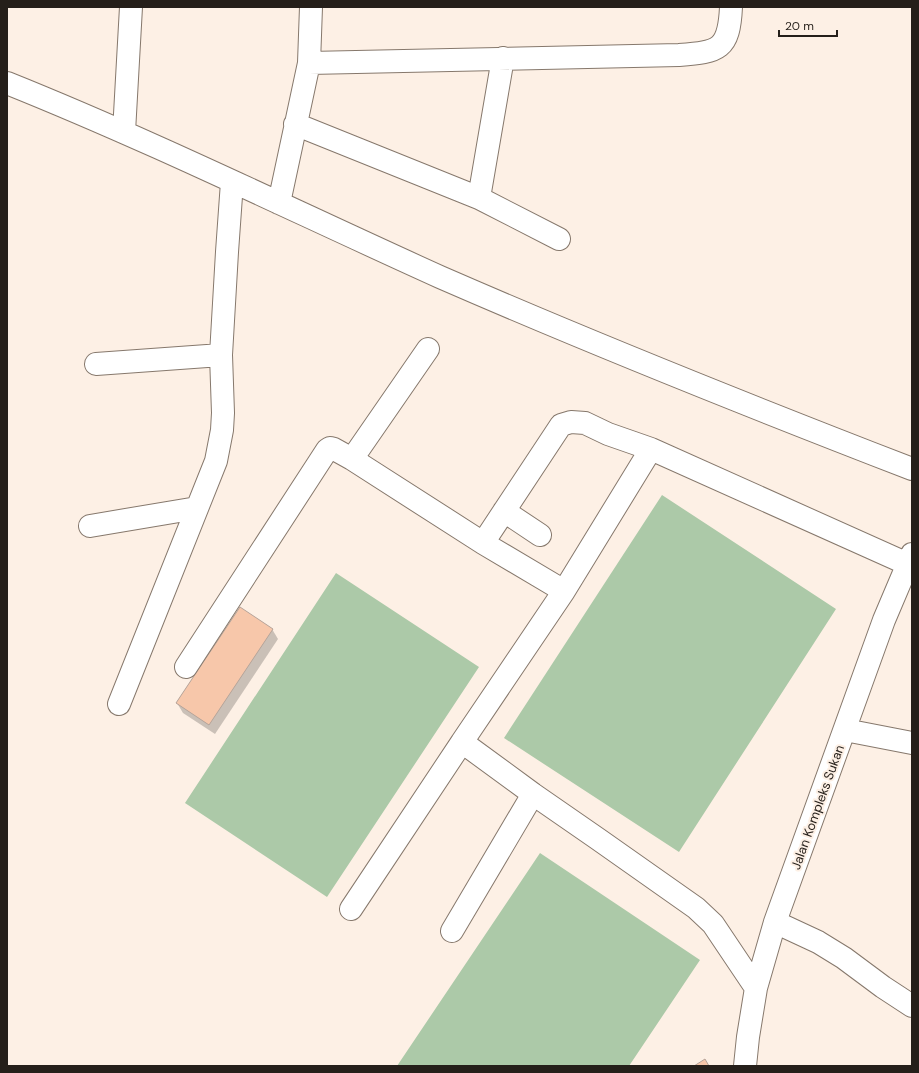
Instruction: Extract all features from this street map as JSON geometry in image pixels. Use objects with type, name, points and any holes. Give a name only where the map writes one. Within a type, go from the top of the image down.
[{"type":"street","points":[[124,132],[131,7]]},
{"type":"street","points":[[279,203],[309,62],[311,7]]},
{"type":"street","points":[[309,62],[679,55],[712,51],[724,43],[730,24],[731,7]]},
{"type":"street","points":[[479,198],[504,58]]},
{"type":"street","points":[[7,83],[124,132],[441,277],[632,358],[912,469]]},
{"type":"street","points":[[295,124],[479,198],[559,239]]},
{"type":"street","points":[[119,704],[216,461],[222,430],[223,412],[221,355],[232,182]]},
{"type":"street","points":[[352,459],[428,349]]},
{"type":"street","points":[[96,364],[221,355]]},
{"type":"street","points":[[483,543],[561,425],[571,422],[585,423],[608,434],[651,449],[910,561]]},
{"type":"street","points":[[186,667],[327,450],[330,448],[352,459],[483,543],[564,591]]},
{"type":"street","points":[[351,909],[564,591],[651,449]]},
{"type":"street","points":[[90,526],[196,508]]},
{"type":"street","points":[[504,511],[540,535]]},
{"type":"street","name":"Jalan Kompleks Sukan","points":[[745,1066],[756,988],[775,922],[846,730],[884,620],[910,561]]},
{"type":"street","points":[[846,730],[912,743]]},
{"type":"street","points":[[462,742],[533,794],[696,908],[713,924],[756,988]]},
{"type":"street","points":[[452,931],[533,794]]},
{"type":"street","points":[[775,922],[818,942],[844,958],[883,987],[912,1006]]},
{"type":"green space","points":[[662,495],[836,609],[679,852],[504,738]]},
{"type":"green space","points":[[336,573],[479,667],[327,897],[185,803]]},
{"type":"green space","points":[[540,853],[700,960],[629,1066],[397,1066]]},
{"type":"building","points":[[240,607],[273,629],[209,725],[176,703]]},
{"type":"building","points":[[705,1059],[709,1066],[694,1066]]}]
